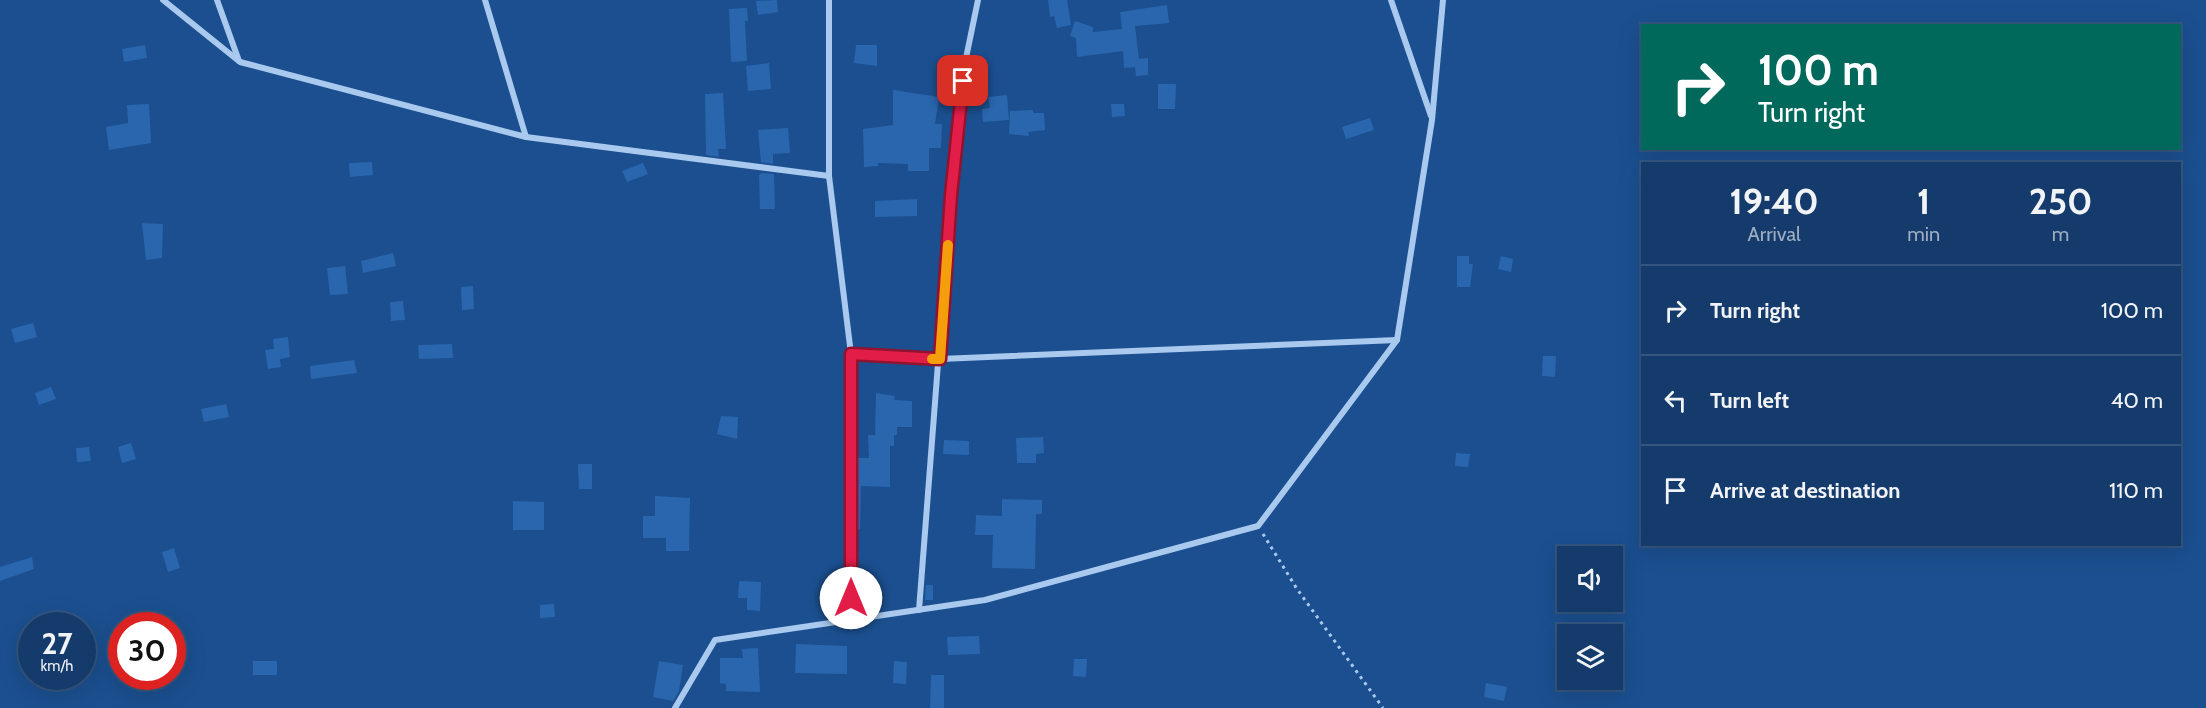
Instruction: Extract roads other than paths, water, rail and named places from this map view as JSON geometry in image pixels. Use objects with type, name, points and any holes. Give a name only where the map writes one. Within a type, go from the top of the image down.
[{"type":"street","points":[[163,0],[240,62],[526,137],[830,176]]},
{"type":"street","points":[[216,0],[240,62]]},
{"type":"street","points":[[485,0],[526,137]]},
{"type":"street","points":[[829,0],[830,176],[851,354],[851,620]]},
{"type":"street","points":[[919,610],[953,172],[966,58],[978,0]]},
{"type":"street","points":[[1391,0],[1432,120]]},
{"type":"street","points":[[675,708],[715,640],[985,600],[1258,526],[1397,340],[1432,120],[1443,0]]},
{"type":"street","points":[[851,354],[940,359],[1397,340]]}]
